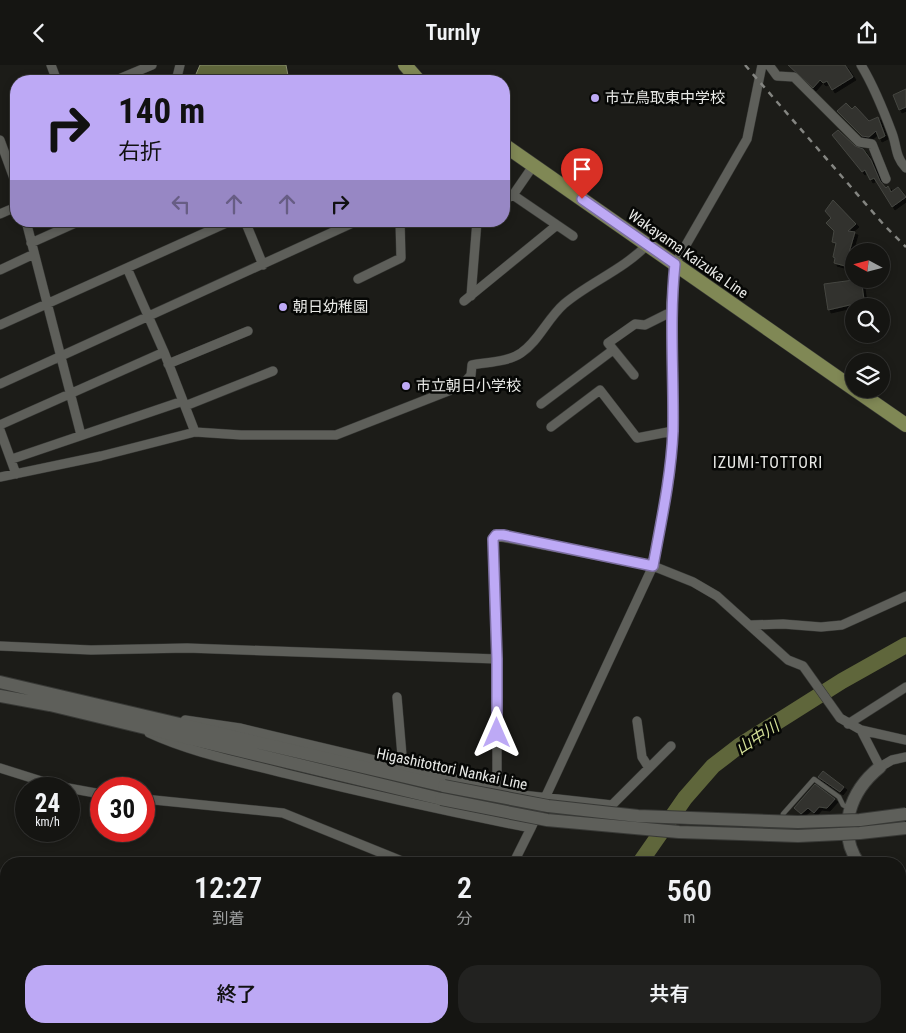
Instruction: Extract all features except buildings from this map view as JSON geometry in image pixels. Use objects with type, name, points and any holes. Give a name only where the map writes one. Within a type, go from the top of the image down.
[{"type":"main road","points":[[406,65],[414,75]]},
{"type":"main road","name":"Wakayama Kaizuka Line","points":[[510,149],[845,383]]},
{"type":"main road","name":"Wakayama Kaizuka Line","points":[[867,398],[906,425]]},
{"type":"main road","name":"Higashitottori Nankai Line","points":[[0,682],[444,786],[548,806],[638,816],[798,822],[860,820],[906,814]]},
{"type":"main road","name":"Higashitottori Nankai Line","points":[[0,696],[130,724],[441,799],[547,820],[678,832],[807,836],[906,828]]},
{"type":"main road","points":[[856,857],[847,836],[850,809],[858,790],[880,767]]},
{"type":"street","points":[[128,75],[152,65]]},
{"type":"street","points":[[516,857],[653,566],[670,473],[673,431],[671,313],[675,264],[747,139],[762,65]]},
{"type":"street","points":[[769,65],[777,76],[794,77],[859,142],[872,144],[886,179]]},
{"type":"street","points":[[861,65],[871,81],[893,135],[897,157],[906,168]]},
{"type":"street","points":[[0,140],[3,156]]},
{"type":"street","points":[[510,197],[533,166]]},
{"type":"street","points":[[513,195],[573,236]]},
{"type":"street","points":[[476,227],[468,299],[557,225]]},
{"type":"street","points":[[27,227],[81,435]]},
{"type":"street","points":[[31,243],[67,227]]},
{"type":"street","points":[[0,325],[218,227]]},
{"type":"street","points":[[247,227],[263,265]]},
{"type":"street","points":[[0,385],[344,227]]},
{"type":"street","points":[[358,279],[401,258],[400,227]]},
{"type":"street","points":[[0,477],[195,432],[240,435],[336,435],[461,386],[471,375],[472,365],[519,355],[532,344],[564,305],[635,258],[648,244]]},
{"type":"street","points":[[0,270],[34,254]]},
{"type":"street","points":[[127,268],[164,351],[195,432]]},
{"type":"street","points":[[634,375],[608,343],[635,324],[645,325],[671,313]]},
{"type":"street","points":[[168,364],[248,331]]},
{"type":"street","points":[[540,404],[613,349]]},
{"type":"street","points":[[0,425],[164,351]]},
{"type":"street","points":[[12,459],[184,403],[273,371]]},
{"type":"street","points":[[551,427],[600,390],[637,438],[673,431]]},
{"type":"street","points":[[0,430],[16,474]]},
{"type":"street","points":[[497,789],[497,659],[493,539],[496,535],[653,566],[693,582],[717,596],[788,660],[803,666],[834,711],[848,723],[861,730],[906,740]]},
{"type":"street","points":[[751,625],[783,624],[821,627],[842,625],[906,596]]},
{"type":"street","points":[[0,646],[91,650],[187,648],[497,659]]},
{"type":"street","points":[[848,723],[906,687]]},
{"type":"street","points":[[397,697],[403,767]]},
{"type":"street","points":[[154,717],[240,728],[497,789],[544,798],[612,805],[671,746]]},
{"type":"street","points":[[637,721],[642,757],[649,768]]},
{"type":"street","points":[[130,724],[174,745],[238,762],[363,793],[531,828]]},
{"type":"street","points":[[861,730],[880,767],[892,760],[906,757]]},
{"type":"street","points":[[0,768],[58,786],[90,791]]},
{"type":"street","points":[[155,800],[283,813],[392,857]]},
{"type":"lane","points":[[783,814],[814,779],[839,797],[843,805],[850,809]]},
{"type":"shaded area","points":[[200,65],[286,65],[288,75],[196,75]]},
{"type":"waterway","name":"山中川","points":[[644,857],[685,798],[713,766],[739,746],[842,681],[906,645]]},
{"type":"railway","points":[[745,65],[884,225],[906,247]]},
{"type":"place","name":"市立鳥取東中学校","points":[[595,98]]},
{"type":"place","name":"朝日幼稚園","points":[[283,307]]},
{"type":"place","name":"市立朝日小学校","points":[[406,386]]},
{"type":"district","name":"IZUMI-TOTTORI","points":[[768,462]]},
{"type":"route","points":[[497,733],[497,659],[493,539],[496,535],[503,535],[653,566],[670,473],[673,431],[671,303],[675,264],[582,199]]}]
